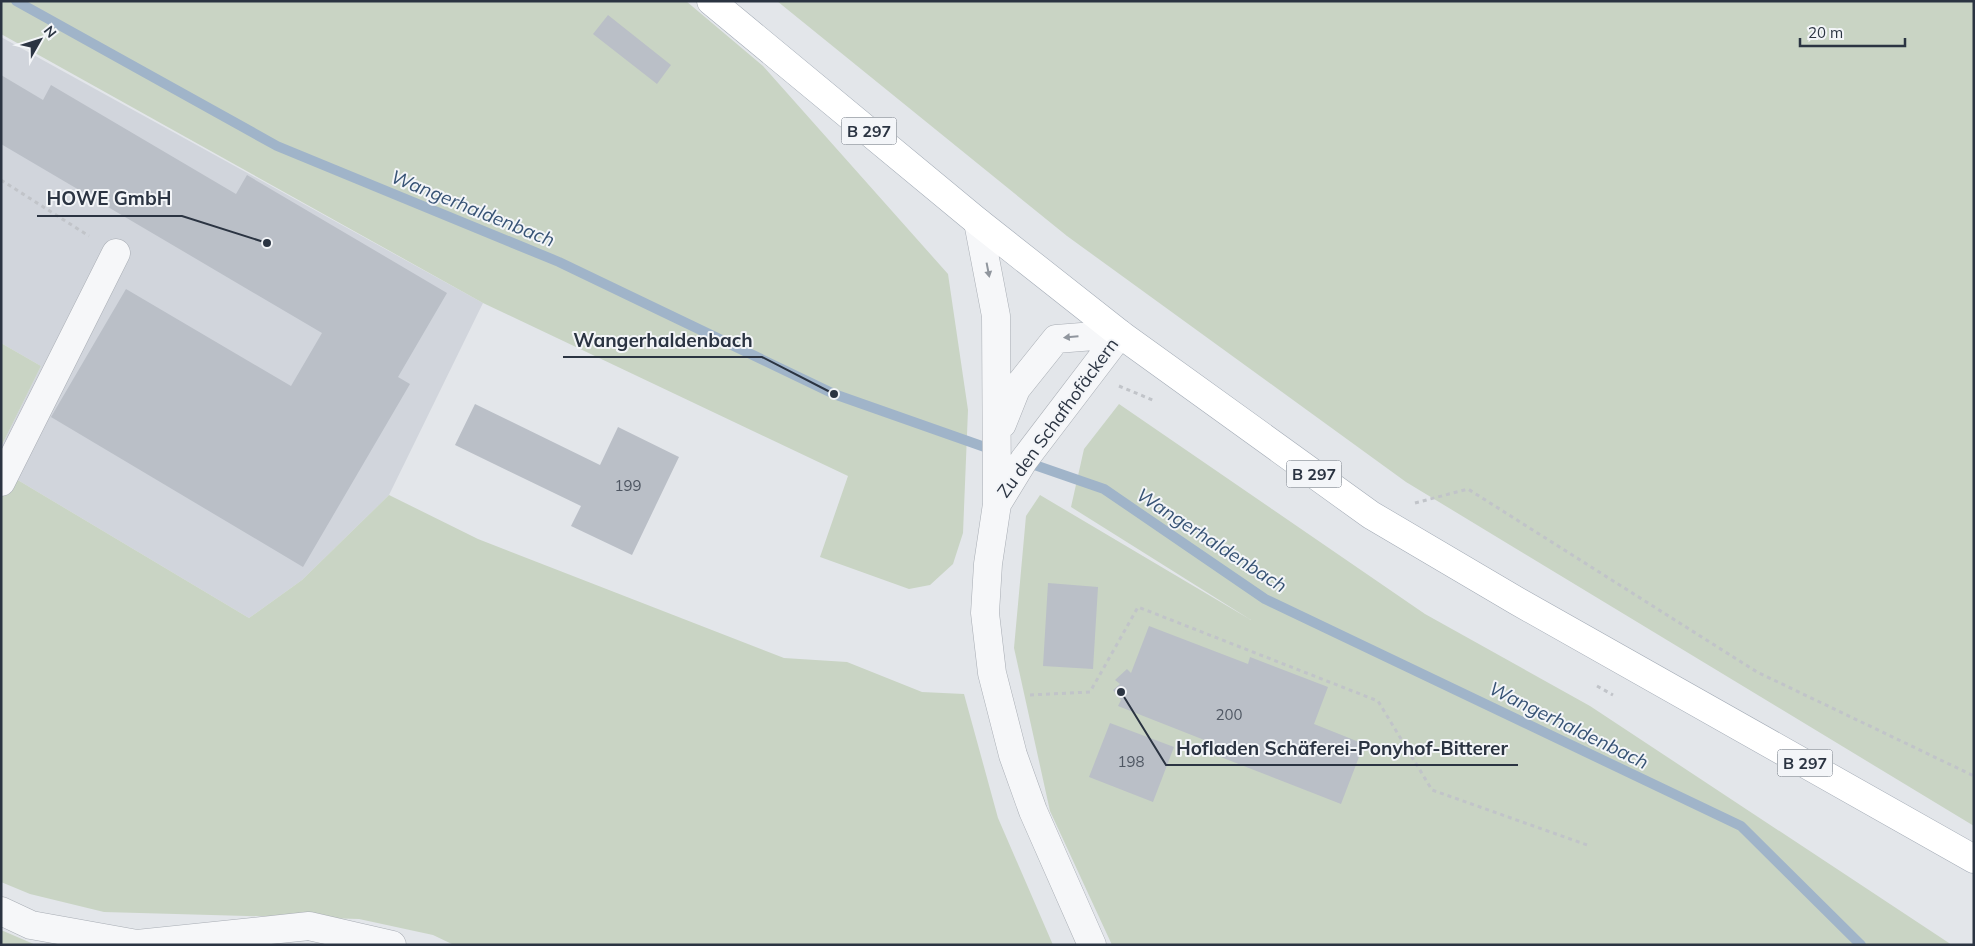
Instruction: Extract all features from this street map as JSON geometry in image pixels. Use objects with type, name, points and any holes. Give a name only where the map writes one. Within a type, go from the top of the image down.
[{"type":"main road","name":"B 297","points":[[712,1],[978,222],[1120,334],[1202,395],[1372,515],[1518,601],[1974,859]]},
{"type":"street","name":"Zu den Schafhofäckern","points":[[978,222],[1007,383],[995,440],[997,504],[988,564],[986,614],[992,673],[1013,755],[1032,811],[1092,945]]},
{"type":"street","points":[[1,482],[116,253]]},
{"type":"street","name":"Zu den Schafhofäckern","points":[[1007,383],[1056,339],[1120,334]]},
{"type":"street","name":"Zu den Schafhofäckern","points":[[997,504],[1024,460],[1058,413],[1120,334]]},
{"type":"street","points":[[1,911],[31,925],[137,944],[309,926],[392,945]]},
{"type":"path","points":[[1,180],[116,253]]},
{"type":"path","points":[[1372,515],[1468,489],[1757,672],[1974,776]]},
{"type":"path","points":[[997,697],[1090,692],[1138,607],[1378,701],[1432,790],[1590,846]]},
{"type":"shaded area","points":[[1,37],[483,303],[389,495],[302,580],[249,618],[1,470],[1,447],[41,366],[1,343]]},
{"type":"green space","points":[[1,1],[686,1],[763,66],[948,274],[968,410],[963,533],[953,564],[930,585],[909,589],[820,557],[848,476],[483,303],[1,34]]},
{"type":"green space","points":[[777,1],[1974,1],[1974,826],[1406,482],[1067,236]]},
{"type":"green space","points":[[1,343],[41,366],[1,447]]},
{"type":"green space","points":[[1119,404],[1425,614],[1590,706],[1952,945],[1112,945],[1050,811],[1014,648],[1026,516],[1040,495],[1251,620],[1071,507],[1084,449]]},
{"type":"green space","points":[[1,470],[249,618],[302,580],[389,495],[478,539],[784,658],[847,662],[922,692],[964,694],[998,818],[1053,945],[454,945],[433,935],[359,919],[104,912],[30,894],[1,882]]},
{"type":"green space","points":[[1,930],[36,945],[1,945]]},
{"type":"building","points":[[608,15],[671,65],[657,84],[593,34]]},
{"type":"building","points":[[1,75],[43,100],[51,85],[236,194],[247,175],[447,293],[398,377],[410,384],[303,567],[51,417],[126,289],[291,386],[322,333],[1,144]]},
{"type":"building","points":[[475,404],[600,465],[618,427],[679,457],[632,555],[571,526],[581,506],[455,445]]},
{"type":"building","points":[[1048,583],[1098,587],[1093,669],[1043,666]]},
{"type":"building","points":[[1149,626],[1248,664],[1250,657],[1328,687],[1314,724],[1364,744],[1341,804],[1213,754],[1217,745],[1118,706],[1121,700],[1113,690],[1120,684],[1115,680],[1127,669],[1131,673]]},
{"type":"building","points":[[1110,723],[1174,747],[1153,802],[1089,777]]},
{"type":"waterway","name":"Wangerhaldenbach","points":[[16,1],[277,146],[559,262],[834,394],[996,451]]},
{"type":"waterway","name":"Wangerhaldenbach","points":[[1026,462],[1104,489],[1265,599],[1741,826],[1861,945]]},
{"type":"place","name":"HOWE GmbH","points":[[267,243]]},
{"type":"place","name":"Wangerhaldenbach","points":[[834,394]]},
{"type":"place","name":"Hofladen Schäferei-Ponyhof-Bitterer","points":[[1121,692]]}]
